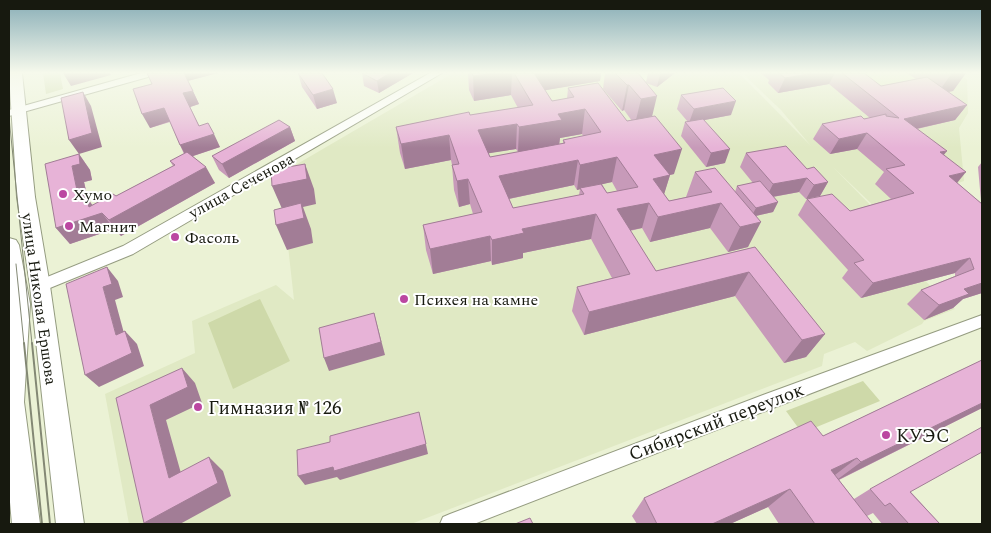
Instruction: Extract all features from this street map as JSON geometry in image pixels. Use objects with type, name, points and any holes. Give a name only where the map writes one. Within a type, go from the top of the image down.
[{"type":"main road","name":"улица Николая Ершова","points":[[12,98],[11,111],[40,286],[70,524]]},
{"type":"main road","points":[[26,197],[27,300],[59,441],[60,524]]},
{"type":"main road","points":[[9,245],[19,304],[10,390],[26,524]]},
{"type":"street","points":[[11,111],[60,98]]},
{"type":"street","name":"улица Сеченова","points":[[40,286],[128,250],[394,98]]},
{"type":"street","name":"Сибирский переулок","points":[[450,524],[762,402],[982,321]]},
{"type":"shaded area","points":[[410,98],[764,98],[811,146],[768,98],[968,98],[968,113],[959,128],[964,181],[878,210],[833,167],[879,214],[919,275],[955,309],[924,321],[922,324],[867,351],[855,342],[824,354],[822,366],[411,524],[129,524],[105,394],[195,353],[192,321],[276,285],[294,300],[280,174]]},
{"type":"shaded area","points":[[260,299],[290,361],[233,389],[208,323]]},
{"type":"shaded area","points":[[863,381],[880,401],[802,433],[786,411]]},
{"type":"building","points":[[61,98],[84,98],[92,133],[69,140]]},
{"type":"building","points":[[136,98],[185,98],[199,126],[208,123],[214,134],[180,145],[164,108],[142,114]]},
{"type":"building","points":[[529,98],[550,98],[552,101],[569,98],[609,98],[627,121],[655,116],[682,149],[654,155],[670,175],[653,179],[669,201],[712,192],[695,172],[715,168],[761,222],[740,227],[721,203],[658,217],[649,203],[617,209],[656,271],[755,247],[825,334],[802,340],[749,272],[589,312],[577,287],[630,274],[596,214],[522,229],[524,233],[492,240],[490,236],[430,249],[423,225],[482,212],[468,179],[457,181],[452,165],[459,164],[449,135],[401,144],[396,127],[469,112],[470,115],[533,105]],"holes":[[[585,109],[601,132],[563,140],[565,143],[490,157],[478,130],[517,124],[519,127],[562,120],[558,114]],[[617,157],[638,187],[607,193],[601,184],[580,188],[584,194],[513,208],[499,176],[578,160],[580,165]]]},
{"type":"building","points":[[684,98],[733,98],[736,101],[694,109]]},
{"type":"building","points":[[874,98],[957,98],[967,105],[904,119],[947,151],[940,152],[966,172],[949,176],[982,204],[982,283],[964,289],[969,294],[939,305],[921,290],[974,269],[970,258],[873,283],[854,263],[864,260],[807,199],[832,194],[850,211],[914,193],[886,169],[905,165],[867,133],[839,139],[822,124],[861,116],[864,119],[886,114],[886,116],[899,118]]},
{"type":"building","points":[[703,119],[730,149],[711,153],[685,122]]},
{"type":"building","points":[[279,120],[290,127],[222,164],[212,156]]},
{"type":"building","points":[[786,146],[807,169],[814,167],[828,182],[814,185],[807,178],[773,184],[746,153]]},
{"type":"building","points":[[187,152],[206,167],[109,220],[102,213],[56,228],[45,164],[79,154],[80,164],[72,166],[79,200],[86,197],[89,207],[113,194],[116,196],[175,165],[170,161]]},
{"type":"building","points":[[305,164],[307,179],[272,186],[271,170]]},
{"type":"building","points":[[760,181],[778,202],[756,208],[737,186]]},
{"type":"building","points":[[301,203],[304,218],[276,225],[274,210]]},
{"type":"building","points":[[107,267],[112,284],[103,287],[116,335],[125,331],[132,353],[85,375],[66,284]]},
{"type":"building","points":[[374,313],[381,342],[324,358],[319,328]]},
{"type":"building","points":[[982,360],[982,403],[861,462],[857,458],[831,470],[873,524],[815,524],[790,489],[712,524],[657,524],[644,498],[811,421],[823,436]]},
{"type":"building","points":[[182,368],[188,387],[150,405],[169,478],[209,457],[218,483],[144,523],[116,398]]},
{"type":"building","points":[[419,412],[426,444],[334,471],[333,467],[298,476],[297,450],[330,442],[330,436]]},
{"type":"building","points":[[982,427],[982,452],[910,492],[940,524],[909,524],[890,503],[885,506],[870,489]]},
{"type":"building","points":[[530,518],[533,524],[515,524]]},
{"type":"tram line","points":[[9,117],[32,344]]},
{"type":"tram line","points":[[16,264],[24,344]]},
{"type":"tram line","points":[[24,343],[42,524]]},
{"type":"tram line","points":[[32,343],[50,524]]},
{"type":"place","name":"Хумо","points":[[63,194]]},
{"type":"place","name":"Магнит","points":[[69,226]]},
{"type":"place","name":"Фасоль","points":[[175,237]]},
{"type":"place","name":"Психея на камне","points":[[404,299]]},
{"type":"place","name":"Гимназия № 126","points":[[198,407]]},
{"type":"place","name":"КУЭС","points":[[886,435]]}]
